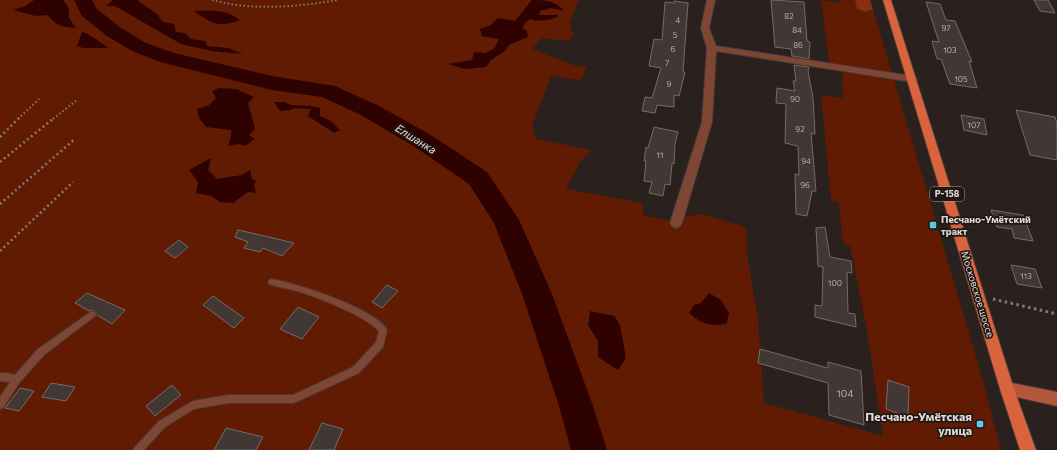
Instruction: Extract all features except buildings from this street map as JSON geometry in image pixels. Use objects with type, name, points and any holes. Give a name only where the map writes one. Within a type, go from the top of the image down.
[{"type":"main road","name":"Московское шоссе","points":[[887,0],[1007,389],[1028,450]]},
{"type":"main road","points":[[1007,389],[1057,399]]},
{"type":"street","points":[[676,223],[708,122],[712,48],[704,28],[711,0]]},
{"type":"street","points":[[712,48],[912,79]]},
{"type":"lane","points":[[138,450],[162,424],[193,405],[228,399],[293,399],[356,370],[380,344],[383,330],[373,321],[326,299],[284,283],[272,282]]},
{"type":"lane","points":[[0,404],[16,380],[40,352],[92,314]]},
{"type":"lane","points":[[0,377],[8,377],[16,380]]},
{"type":"path","points":[[212,0],[242,6],[301,5],[338,0]]},
{"type":"path","points":[[0,137],[39,99]]},
{"type":"path","points":[[0,162],[77,100]]},
{"type":"path","points":[[0,204],[75,139]]},
{"type":"path","points":[[0,251],[73,182]]},
{"type":"path","points":[[979,296],[1057,314]]},
{"type":"shaded area","points":[[0,0],[579,0],[570,23],[573,35],[568,41],[542,38],[532,49],[573,65],[587,67],[581,80],[551,76],[532,126],[536,139],[592,150],[580,162],[566,189],[642,203],[644,216],[667,220],[701,214],[746,227],[747,255],[758,318],[764,403],[883,436],[866,325],[850,246],[843,244],[839,202],[831,200],[821,95],[843,98],[842,70],[823,67],[829,61],[821,0],[840,3],[840,0],[855,0],[857,9],[866,12],[873,9],[984,384],[1001,450],[0,450]]},
{"type":"shaded area","points":[[34,0],[63,0],[69,8],[69,18],[76,28],[60,25],[54,22],[48,15],[36,16],[13,10],[26,6]]},
{"type":"shaded area","points":[[112,0],[137,0],[157,14],[163,22],[174,24],[176,32],[185,33],[191,39],[205,41],[207,46],[228,48],[243,54],[212,51],[181,44],[122,10],[114,6],[106,6]]},
{"type":"shaded area","points":[[532,0],[554,3],[564,11],[551,8],[540,11],[539,15],[558,15],[558,17],[544,20],[530,19],[522,28],[527,31],[528,37],[509,45],[505,51],[491,60],[486,67],[465,69],[448,64],[472,60],[474,52],[485,53],[494,49],[499,39],[482,36],[480,29],[491,25],[498,18],[515,21]]},
{"type":"shaded area","points":[[855,0],[870,0],[873,9],[866,12],[857,9]]},
{"type":"shaded area","points":[[194,11],[224,12],[240,20],[227,24],[221,24],[211,22]]},
{"type":"shaded area","points":[[82,32],[92,36],[109,48],[83,48],[77,46]]},
{"type":"shaded area","points":[[219,88],[236,89],[254,97],[248,103],[255,129],[249,135],[255,139],[245,146],[238,144],[228,146],[231,130],[206,127],[199,118],[197,109],[209,105],[216,98],[212,91]]},
{"type":"shaded area","points":[[274,102],[284,102],[291,105],[320,108],[320,116],[331,121],[340,130],[334,133],[308,116],[311,109],[294,108],[280,111]]},
{"type":"shaded area","points":[[211,158],[208,170],[217,179],[242,175],[250,170],[252,179],[256,181],[254,186],[256,193],[248,192],[233,203],[220,202],[211,196],[196,193],[198,182],[189,170]]},
{"type":"shaded area","points":[[709,293],[721,300],[729,313],[727,323],[716,325],[706,324],[689,313],[694,305],[701,303]]},
{"type":"shaded area","points":[[590,311],[614,316],[620,325],[626,358],[618,370],[598,357],[598,341],[588,325]]},
{"type":"waterway","name":"Елшанка","points":[[83,0],[89,12],[114,32],[139,47],[167,58],[272,83],[327,91],[369,110],[423,141],[478,178],[506,220],[537,294],[576,406],[589,450]]},
{"type":"place","name":"Песчано-Умётский тракт","points":[[933,225]]},
{"type":"place","name":"Песчано-Умётская улица","points":[[980,424]]}]
